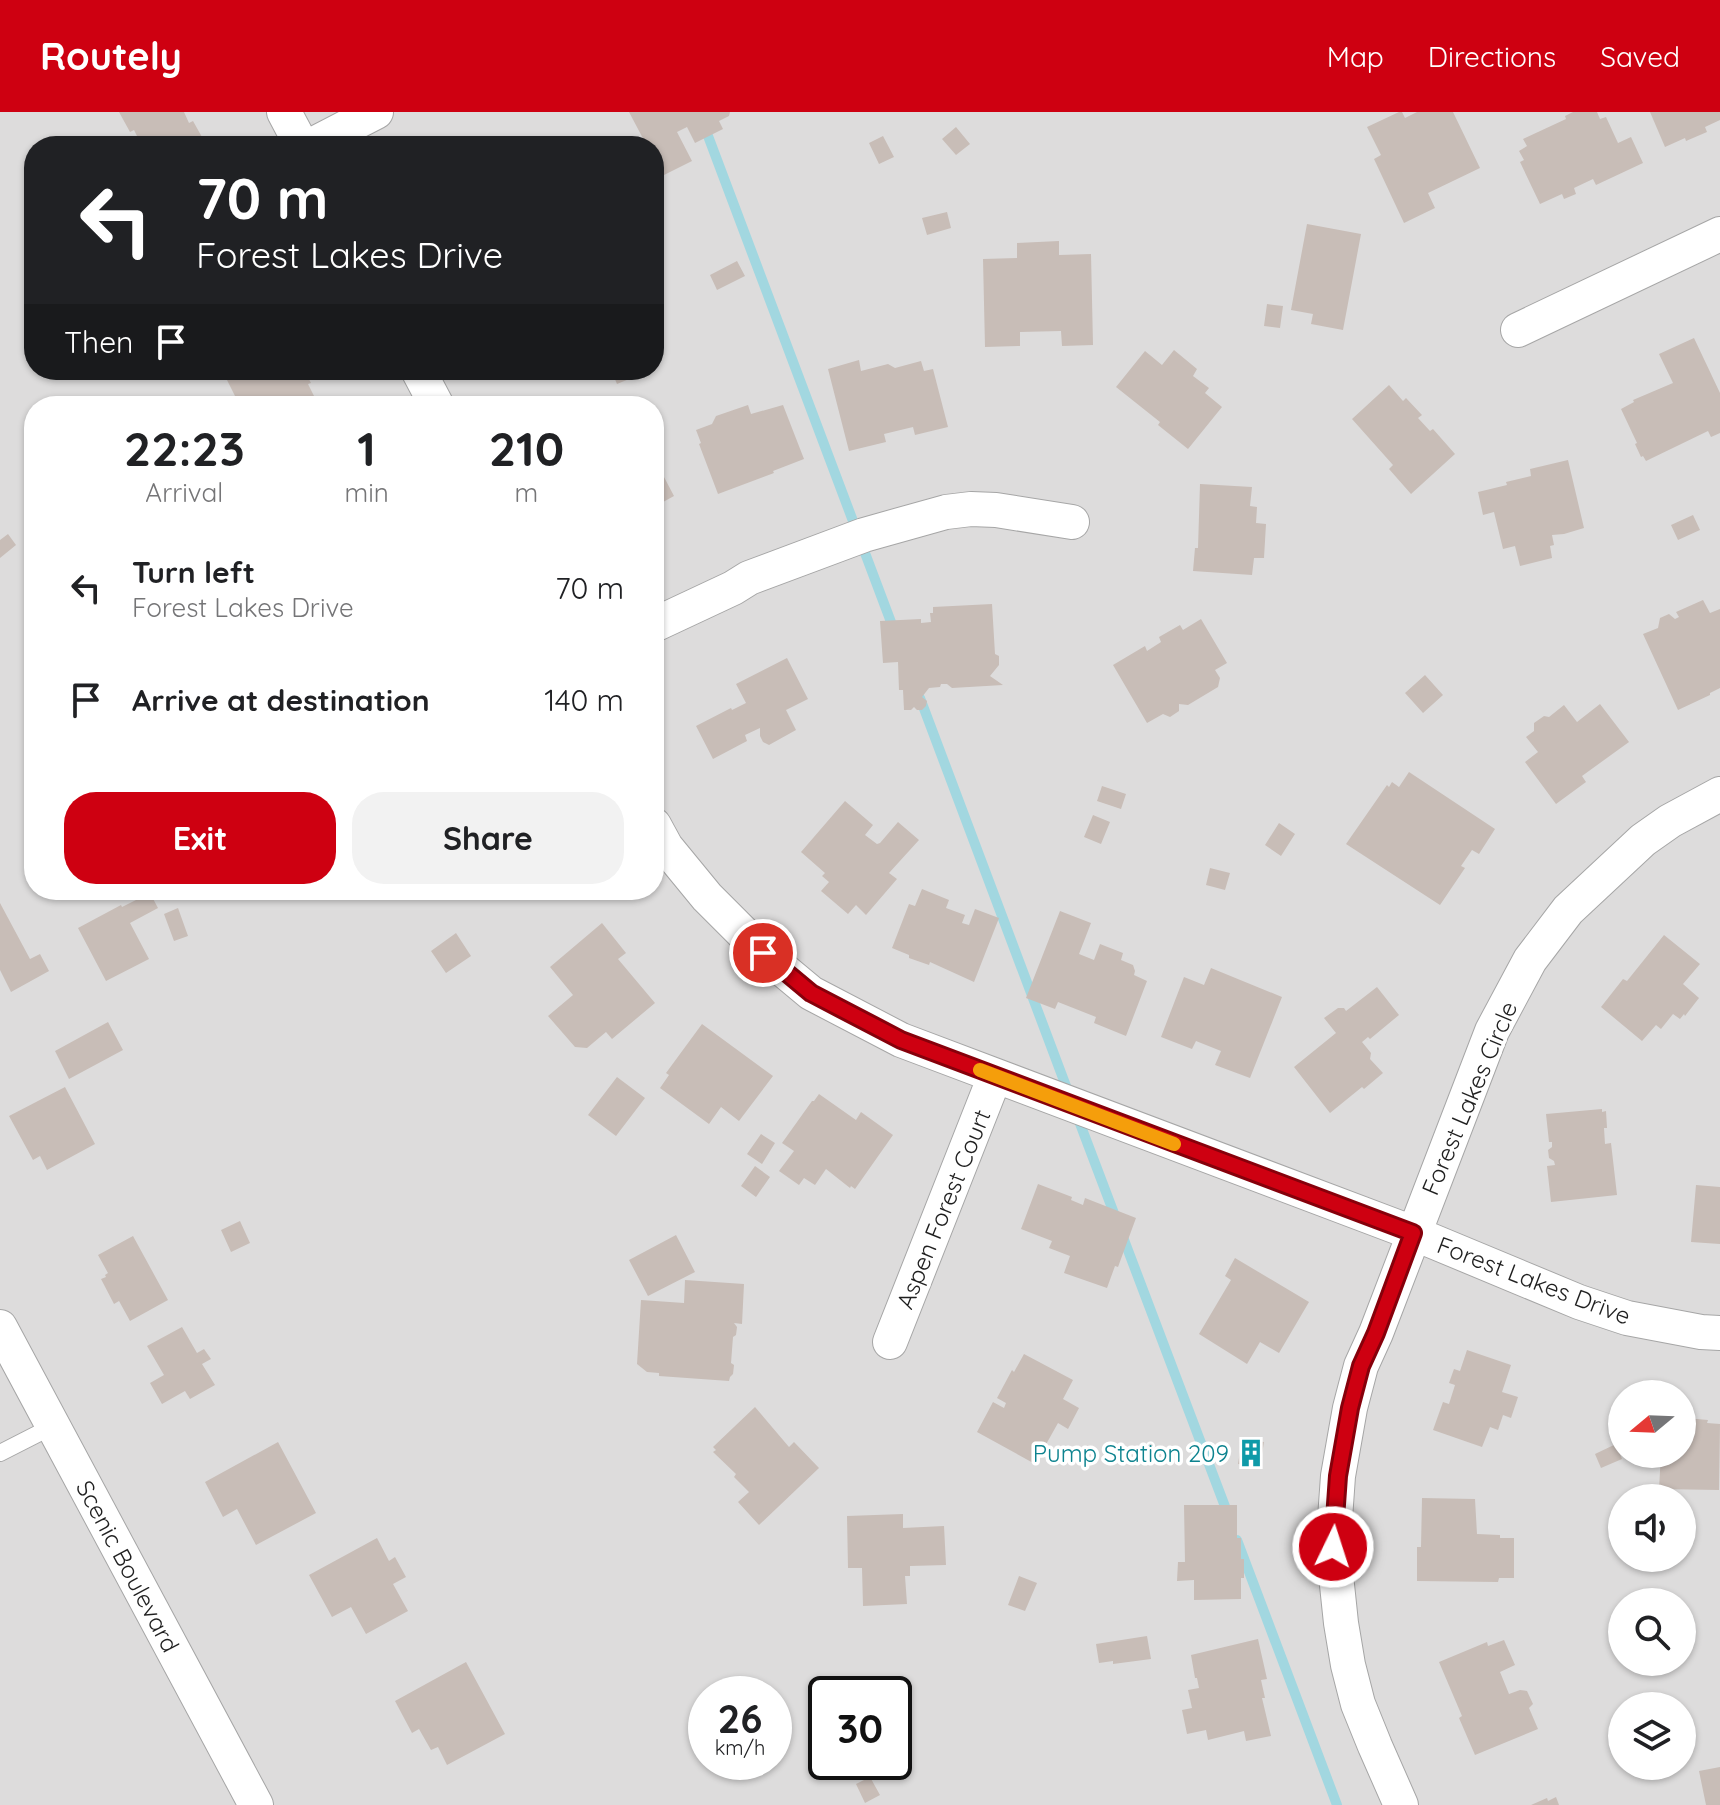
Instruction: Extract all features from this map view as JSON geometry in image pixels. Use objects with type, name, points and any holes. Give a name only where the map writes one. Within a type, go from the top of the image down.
[{"type":"street","points":[[284,112],[297,136]]},
{"type":"street","points":[[329,136],[376,112]]},
{"type":"street","points":[[1518,330],[1720,234]]},
{"type":"street","points":[[664,620],[749,578],[864,535],[946,512],[996,510],[1072,522]]},
{"type":"street","name":"Forest Lakes Circle","points":[[1401,1805],[1358,1704],[1341,1623],[1333,1547],[1338,1476],[1361,1366],[1492,1031],[1530,960],[1568,910],[1643,840],[1670,821],[1720,794]]},
{"type":"street","name":"Forest Lakes Drive","points":[[664,843],[707,897],[763,953],[811,993],[901,1040],[1413,1233],[1579,1302],[1627,1318],[1720,1333]]},
{"type":"street","name":"Aspen Forest Court","points":[[890,1342],[995,1076]]},
{"type":"street","name":"Scenic Boulevard","points":[[0,1327],[256,1805]]},
{"type":"lane","points":[[0,1453],[53,1426]]},
{"type":"shaded area","points":[[0,112],[1720,112],[1720,1805],[0,1805]]},
{"type":"building","points":[[119,112],[184,112],[189,123],[193,121],[201,136],[137,136],[134,130],[130,132]]},
{"type":"building","points":[[629,112],[730,112],[729,116],[719,121],[723,129],[695,143],[687,127],[677,132],[692,161],[664,175],[664,136],[642,136]]},
{"type":"building","points":[[1399,112],[1405,118],[1417,112],[1453,112],[1480,168],[1428,193],[1435,208],[1404,223],[1374,159],[1381,155],[1367,127]]},
{"type":"building","points":[[1573,112],[1597,112],[1600,119],[1606,117],[1618,143],[1631,137],[1643,163],[1596,185],[1593,179],[1574,188],[1576,194],[1564,199],[1562,194],[1540,204],[1520,162],[1524,160],[1519,151],[1527,146],[1523,139],[1566,119],[1565,116]]},
{"type":"building","points":[[1650,112],[1720,112],[1720,120],[1705,127],[1707,132],[1665,147]]},
{"type":"building","points":[[956,127],[970,144],[956,155],[942,139]]},
{"type":"building","points":[[883,136],[894,157],[879,164],[869,143]]},
{"type":"building","points":[[947,212],[951,228],[927,235],[922,218]]},
{"type":"building","points":[[1307,224],[1361,234],[1343,330],[1311,324],[1313,314],[1291,310]]},
{"type":"building","points":[[1059,241],[1059,255],[1091,254],[1093,345],[1062,346],[1061,331],[1020,332],[1020,346],[985,347],[983,259],[1017,258],[1017,243]]},
{"type":"building","points":[[737,261],[745,276],[717,290],[710,275]]},
{"type":"building","points":[[1267,304],[1283,306],[1280,328],[1264,326]]},
{"type":"building","points":[[1694,338],[1720,393],[1720,433],[1711,437],[1708,431],[1646,461],[1641,457],[1621,409],[1633,400],[1673,383],[1659,354]]},
{"type":"building","points":[[1174,350],[1197,369],[1193,376],[1209,388],[1205,393],[1222,407],[1188,449],[1116,387],[1145,351],[1162,365]]},
{"type":"building","points":[[859,360],[861,371],[888,364],[895,368],[921,361],[924,371],[933,369],[948,427],[915,435],[913,427],[884,434],[886,442],[849,451],[828,369]]},
{"type":"building","points":[[227,380],[309,380],[311,383],[308,384],[314,396],[235,396]]},
{"type":"building","points":[[1389,385],[1403,401],[1406,398],[1422,415],[1418,418],[1430,431],[1433,429],[1455,454],[1411,494],[1389,469],[1393,465],[1352,419]]},
{"type":"building","points":[[748,405],[751,414],[783,405],[804,459],[718,494],[696,430],[712,424],[716,416]]},
{"type":"building","points":[[1568,460],[1584,528],[1552,535],[1552,558],[1520,566],[1515,546],[1503,549],[1494,512],[1483,515],[1478,492],[1531,476],[1530,469]]},
{"type":"building","points":[[664,477],[674,496],[664,502]]},
{"type":"building","points":[[1200,484],[1252,487],[1250,506],[1257,507],[1256,523],[1266,524],[1264,558],[1254,558],[1252,575],[1193,571],[1195,548],[1198,548]]},
{"type":"building","points":[[1693,515],[1700,530],[1678,540],[1671,525]]},
{"type":"building","points":[[8,534],[16,545],[0,558],[0,540]]},
{"type":"building","points":[[1703,600],[1710,613],[1720,609],[1720,688],[1678,710],[1643,634],[1658,628],[1660,618],[1669,614],[1675,619],[1679,617],[1676,612]]},
{"type":"building","points":[[992,604],[995,654],[999,656],[999,665],[990,676],[1003,685],[952,688],[941,684],[940,687],[929,688],[922,697],[927,701],[922,710],[914,707],[904,710],[903,690],[899,690],[898,662],[883,663],[880,621],[921,619],[921,623],[931,622],[933,607]]},
{"type":"building","points":[[1201,619],[1227,663],[1215,670],[1220,678],[1218,687],[1188,705],[1179,704],[1179,711],[1170,717],[1163,714],[1147,723],[1113,665],[1145,646],[1147,651],[1161,642],[1159,637],[1180,625],[1183,630]]},
{"type":"building","points":[[787,658],[808,699],[786,710],[796,730],[769,745],[763,742],[760,728],[745,735],[747,741],[713,759],[696,726],[746,703],[736,684]]},
{"type":"building","points":[[1425,675],[1443,695],[1423,713],[1405,693]]},
{"type":"building","points":[[1600,704],[1629,742],[1582,776],[1586,782],[1556,804],[1525,762],[1538,752],[1526,737],[1534,731],[1534,723],[1544,716],[1549,717],[1564,705],[1577,722]]},
{"type":"building","points":[[1409,772],[1495,829],[1479,854],[1472,850],[1461,866],[1465,868],[1440,905],[1346,844],[1387,785],[1389,787],[1392,782],[1399,787]]},
{"type":"building","points":[[1102,786],[1126,794],[1121,809],[1097,801]]},
{"type":"building","points":[[845,801],[873,825],[865,835],[877,844],[898,822],[919,840],[889,873],[897,879],[866,915],[856,905],[848,914],[821,891],[829,882],[822,876],[825,873],[801,852]]},
{"type":"building","points":[[1093,815],[1110,822],[1101,844],[1084,837]]},
{"type":"building","points":[[1279,823],[1295,834],[1281,856],[1265,845]]},
{"type":"building","points":[[1210,868],[1230,873],[1225,890],[1206,885]]},
{"type":"building","points":[[922,889],[949,900],[946,908],[965,915],[962,923],[969,925],[975,909],[999,918],[974,982],[930,962],[929,965],[909,958],[909,955],[892,948],[909,904],[915,906]]},
{"type":"building","points":[[136,900],[154,900],[158,908],[130,923],[149,959],[106,981],[78,928]]},
{"type":"building","points":[[0,903],[30,959],[40,954],[49,971],[11,992],[0,970]]},
{"type":"building","points":[[178,908],[188,936],[174,941],[164,914]]},
{"type":"building","points":[[1060,911],[1091,923],[1079,954],[1094,960],[1100,944],[1123,953],[1121,960],[1133,965],[1134,975],[1147,981],[1126,1036],[1094,1023],[1096,1017],[1058,1002],[1055,1009],[1026,998]]},
{"type":"building","points":[[602,923],[626,953],[618,959],[655,1003],[612,1039],[606,1032],[587,1048],[575,1047],[548,1016],[573,995],[550,967]]},
{"type":"building","points":[[456,933],[471,956],[446,973],[431,951]]},
{"type":"building","points":[[1664,935],[1700,964],[1683,984],[1699,998],[1685,1016],[1680,1019],[1673,1014],[1661,1029],[1656,1025],[1642,1041],[1601,1007],[1623,979],[1627,981]]},
{"type":"building","points":[[1211,968],[1282,997],[1250,1078],[1215,1065],[1221,1051],[1196,1041],[1192,1049],[1161,1037],[1184,977],[1204,985]]},
{"type":"building","points":[[1377,987],[1399,1015],[1362,1042],[1371,1053],[1370,1059],[1383,1073],[1330,1113],[1294,1067],[1336,1033],[1324,1018],[1338,1008],[1346,1011]]},
{"type":"building","points":[[108,1022],[123,1050],[69,1079],[55,1051]]},
{"type":"building","points":[[702,1024],[773,1076],[739,1121],[721,1107],[709,1124],[660,1088],[669,1075],[666,1073]]},
{"type":"building","points":[[617,1077],[645,1098],[616,1136],[588,1115]]},
{"type":"building","points":[[65,1087],[95,1144],[47,1170],[40,1156],[33,1160],[9,1116]]},
{"type":"building","points":[[819,1094],[856,1120],[861,1112],[893,1135],[855,1189],[826,1169],[815,1185],[804,1178],[799,1185],[779,1171],[794,1151],[782,1143]]},
{"type":"building","points":[[1602,1109],[1602,1112],[1606,1111],[1605,1144],[1611,1143],[1617,1195],[1551,1202],[1547,1166],[1555,1165],[1549,1158],[1548,1150],[1552,1142],[1549,1142],[1546,1114]]},
{"type":"building","points":[[761,1134],[775,1143],[762,1164],[747,1154]]},
{"type":"building","points":[[755,1166],[770,1177],[756,1197],[741,1186]]},
{"type":"building","points":[[1038,1184],[1072,1197],[1071,1200],[1083,1205],[1085,1198],[1136,1218],[1107,1288],[1064,1273],[1070,1256],[1049,1248],[1052,1241],[1021,1229]]},
{"type":"building","points":[[1696,1185],[1720,1187],[1720,1244],[1691,1242]]},
{"type":"building","points":[[240,1221],[250,1243],[231,1252],[221,1230]]},
{"type":"building","points":[[676,1235],[695,1272],[648,1296],[629,1260]]},
{"type":"building","points":[[133,1236],[168,1300],[130,1321],[119,1301],[114,1304],[101,1279],[108,1273],[98,1255]]},
{"type":"building","points":[[1235,1258],[1309,1302],[1279,1353],[1260,1342],[1247,1364],[1199,1334],[1231,1280],[1225,1276]]},
{"type":"building","points":[[685,1280],[744,1284],[742,1324],[734,1323],[737,1327],[731,1363],[734,1365],[729,1381],[659,1376],[659,1373],[647,1372],[637,1364],[641,1300],[684,1303]]},
{"type":"building","points":[[182,1327],[197,1353],[204,1349],[211,1359],[202,1364],[215,1385],[190,1399],[185,1391],[162,1404],[150,1383],[164,1375],[147,1346]]},
{"type":"building","points":[[1467,1350],[1511,1365],[1502,1392],[1518,1397],[1511,1418],[1503,1415],[1498,1430],[1490,1427],[1482,1447],[1433,1430],[1443,1402],[1449,1404],[1455,1385],[1449,1383],[1454,1369],[1460,1371]]},
{"type":"building","points":[[1024,1354],[1073,1380],[1063,1399],[1079,1408],[1068,1429],[1058,1423],[1035,1464],[977,1432],[993,1402],[1004,1408],[1006,1403],[997,1398]]},
{"type":"building","points":[[755,1407],[789,1447],[794,1442],[819,1468],[759,1525],[738,1502],[749,1492],[713,1452],[716,1450],[713,1447]]},
{"type":"building","points":[[1696,1419],[1720,1424],[1719,1490],[1696,1490],[1696,1484],[1659,1484],[1660,1468],[1696,1468]]},
{"type":"building","name":"Pump Station 209","points":[[1242,1439],[1264,1442],[1260,1467],[1238,1464]]},
{"type":"building","points":[[278,1442],[316,1513],[256,1545],[237,1509],[223,1517],[205,1482]]},
{"type":"building","points":[[1608,1448],[1608,1465],[1601,1468],[1595,1454]]},
{"type":"building","points":[[1422,1498],[1475,1499],[1477,1534],[1514,1538],[1514,1578],[1499,1578],[1498,1582],[1417,1581]]},
{"type":"building","points":[[1184,1505],[1237,1505],[1237,1538],[1241,1538],[1241,1559],[1244,1559],[1241,1599],[1194,1600],[1194,1580],[1177,1581],[1178,1562],[1185,1562]]},
{"type":"building","points":[[903,1514],[903,1528],[944,1526],[946,1565],[910,1566],[910,1576],[905,1576],[907,1604],[863,1606],[862,1568],[848,1568],[847,1516]]},
{"type":"building","points":[[377,1538],[389,1561],[395,1557],[406,1577],[393,1584],[408,1611],[366,1634],[351,1607],[332,1617],[309,1575]]},
{"type":"building","points":[[1019,1576],[1037,1583],[1025,1611],[1008,1605]]},
{"type":"building","points":[[1147,1636],[1151,1659],[1099,1663],[1096,1644]]},
{"type":"building","points":[[1258,1639],[1267,1679],[1261,1680],[1265,1698],[1262,1698],[1271,1736],[1246,1741],[1244,1731],[1208,1740],[1206,1730],[1187,1734],[1182,1710],[1192,1708],[1188,1690],[1199,1688],[1191,1655]]},
{"type":"building","points":[[1504,1640],[1515,1665],[1500,1672],[1509,1694],[1527,1691],[1533,1704],[1529,1708],[1538,1729],[1475,1755],[1439,1662],[1487,1642],[1488,1646]]},
{"type":"building","points":[[466,1662],[505,1734],[447,1765],[438,1747],[431,1750],[419,1729],[412,1733],[395,1701]]},
{"type":"building","points":[[1720,1767],[1720,1805],[1706,1805],[1699,1771]]},
{"type":"building","points":[[872,1780],[880,1795],[865,1803],[856,1784]]},
{"type":"building","points":[[1556,1797],[1559,1805],[1531,1805],[1547,1798],[1548,1801]]},
{"type":"waterway","points":[[699,112],[894,630]]},
{"type":"waterway","points":[[920,698],[1069,1094]]},
{"type":"waterway","points":[[1076,1113],[1229,1517]]},
{"type":"waterway","points":[[1237,1540],[1337,1805]]},
{"type":"slow traffic","points":[[980,1070],[1174,1144]]},
{"type":"place","name":"Pump Station 209","points":[[1251,1453]]},
{"type":"route","points":[[763,953],[811,993],[901,1040],[1413,1233],[1361,1366],[1350,1408],[1338,1476],[1333,1547]]}]
